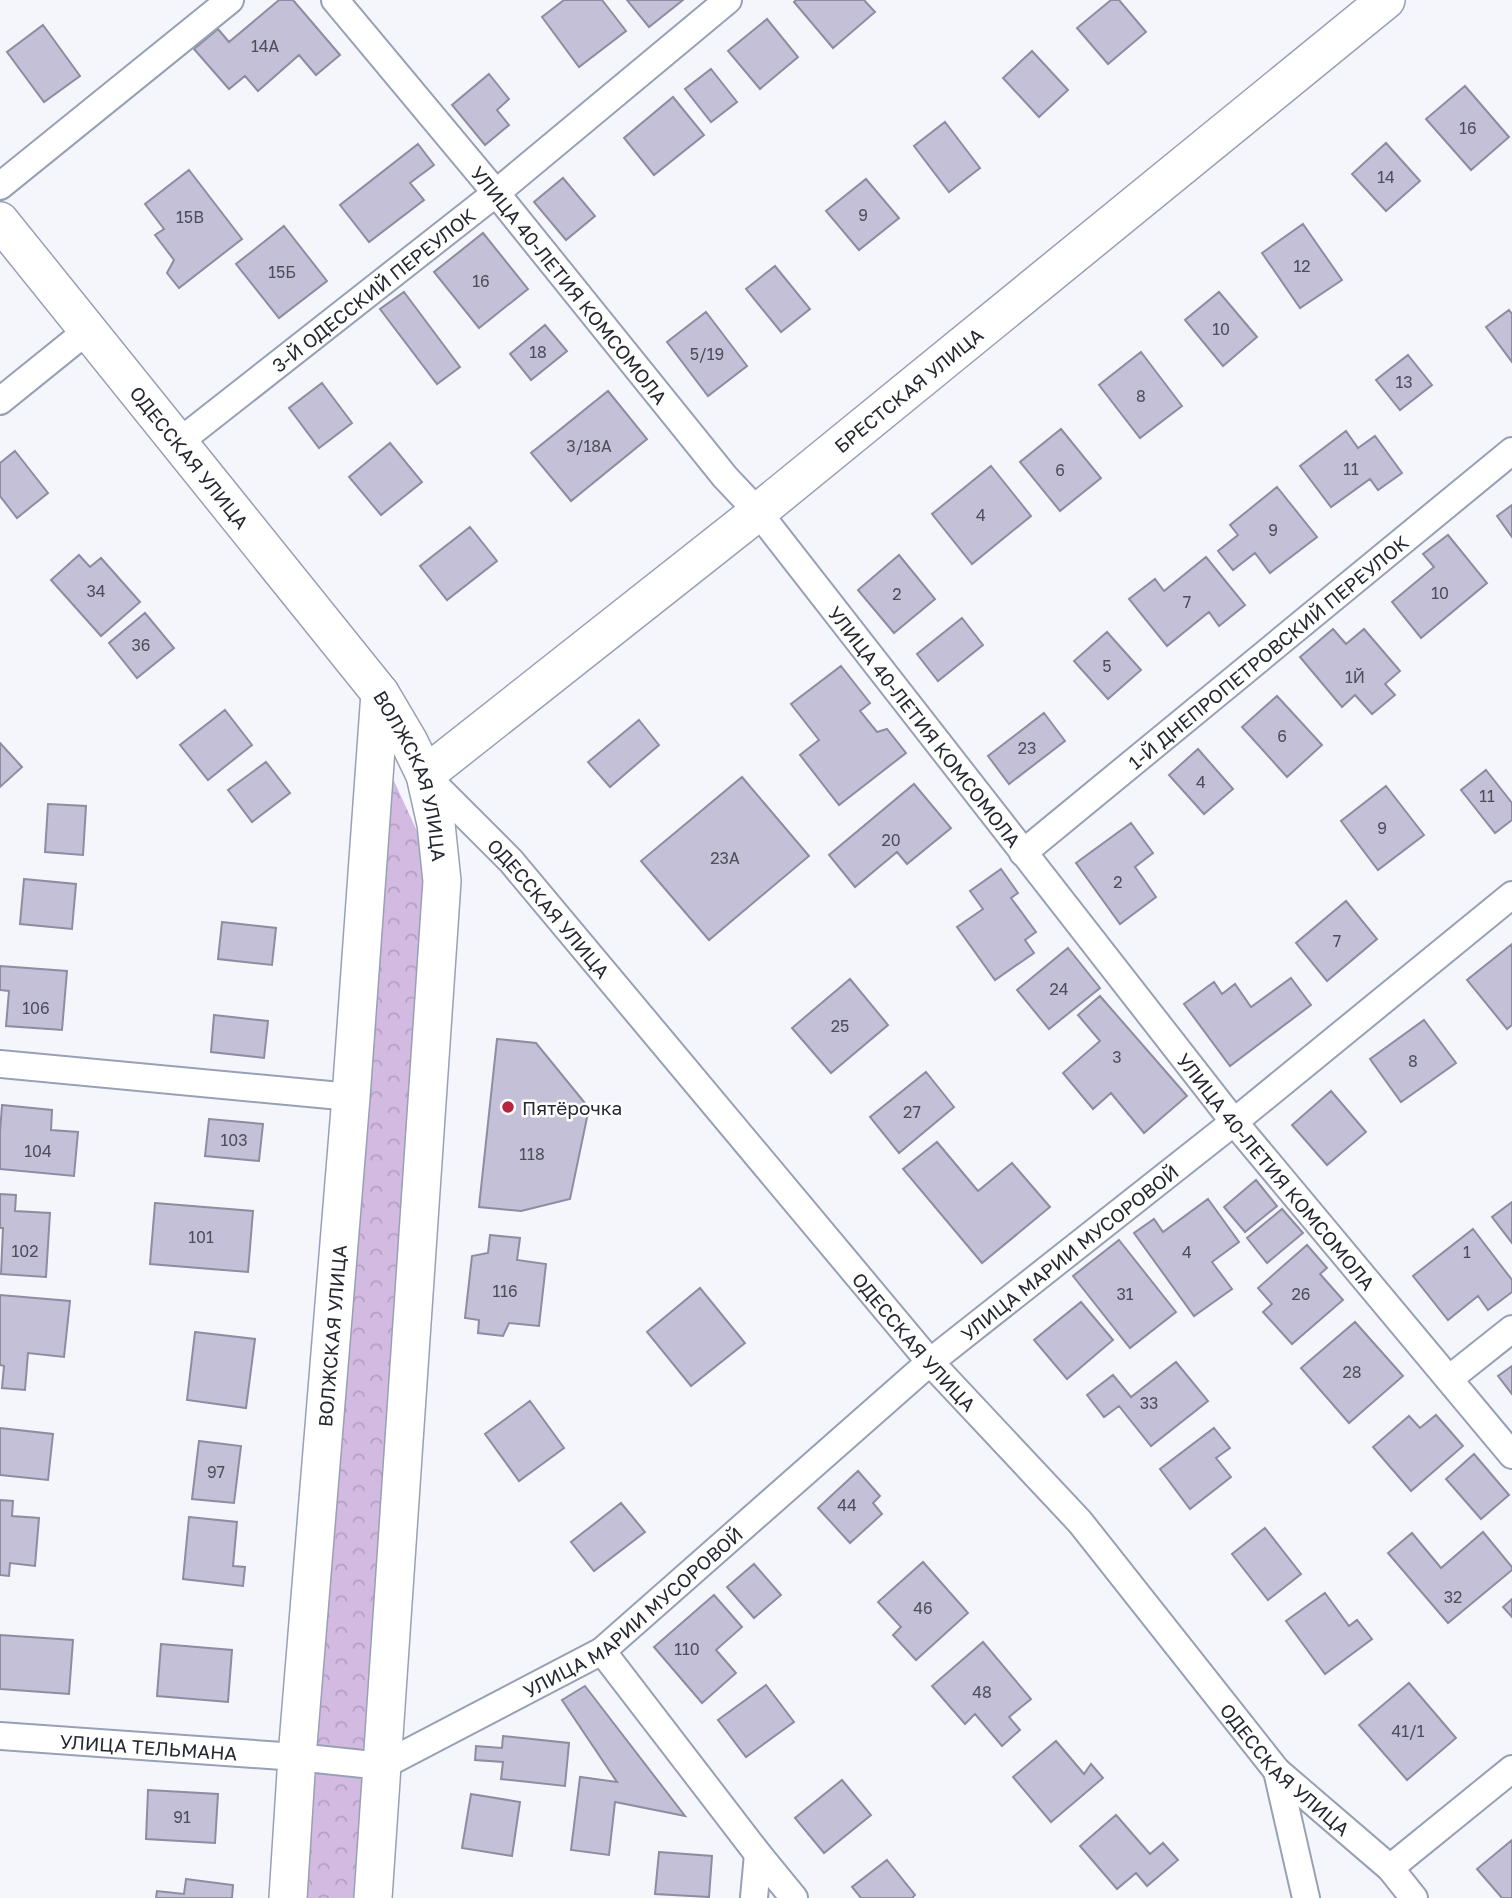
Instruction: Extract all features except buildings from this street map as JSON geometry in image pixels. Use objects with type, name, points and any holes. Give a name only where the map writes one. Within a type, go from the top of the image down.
[{"type":"main road","name":"БРЕСТСКАЯ УЛИЦА","points":[[425,775],[758,512],[1386,0]]},
{"type":"main road","name":"ОДЕССКАЯ УЛИЦА","points":[[0,221],[380,693]]},
{"type":"main road","name":"ВОЛЖСКАЯ УЛИЦА","points":[[373,1898],[442,881],[436,824],[425,775],[380,693]]},
{"type":"main road","name":"ВОЛЖСКАЯ УЛИЦА","points":[[288,1898],[380,693]]},
{"type":"street","points":[[0,187],[230,0]]},
{"type":"street","name":"УЛИЦА 40-ЛЕТИЯ КОМСОМОЛА","points":[[335,0],[496,193],[725,478],[758,512],[1234,1122],[1512,1455]]},
{"type":"street","name":"3-Й ОДЕССКИЙ ПЕРЕУЛОК","points":[[179,442],[496,193],[728,0]]},
{"type":"street","points":[[0,401],[88,330]]},
{"type":"street","name":"1-Й ДНЕПРОПЕТРОВСКИЙ ПЕРЕУЛОК","points":[[1023,853],[1512,451]]},
{"type":"street","name":"ОДЕССКАЯ УЛИЦА","points":[[425,775],[511,861],[930,1362],[1080,1522],[1277,1771],[1390,1868],[1414,1898]]},
{"type":"street","name":"УЛИЦА МАРИИ МУСОРОВОЙ","points":[[382,1766],[602,1651],[930,1362],[1234,1122],[1512,895]]},
{"type":"street","points":[[0,1064],[351,1097]]},
{"type":"street","points":[[1449,1379],[1512,1329]]},
{"type":"street","points":[[602,1651],[794,1898]]},
{"type":"street","name":"УЛИЦА ТЕЛЬМАНА","points":[[0,1736],[297,1757],[382,1766]]},
{"type":"street","points":[[1390,1868],[1512,1769]]},
{"type":"street","points":[[1277,1771],[1306,1898]]},
{"type":"street","points":[[754,1898],[758,1854]]},
{"type":"green space","points":[[383,757],[428,855],[363,1755],[316,1749]]},
{"type":"green space","points":[[316,1768],[363,1774],[354,1898],[306,1898]]},
{"type":"place","name":"Пятёрочка","points":[[508,1107]]}]
